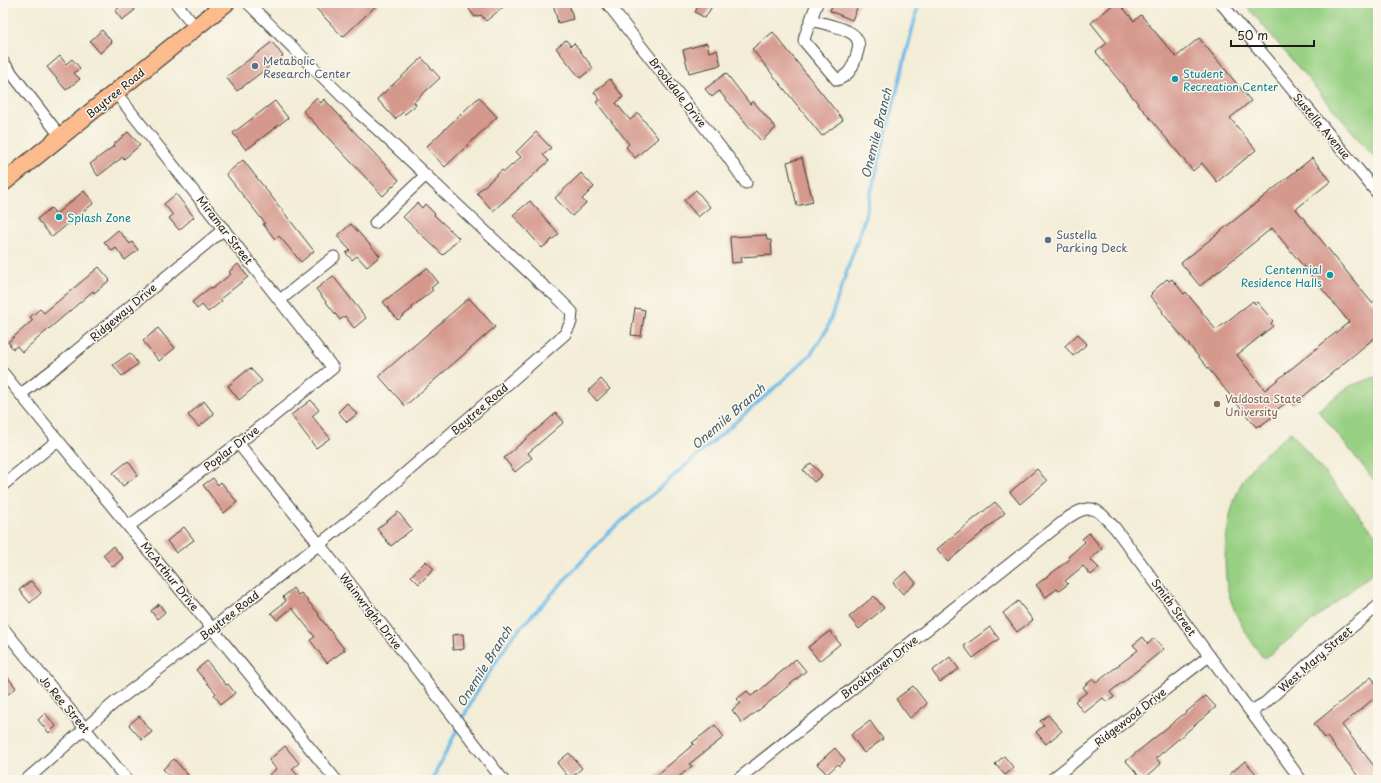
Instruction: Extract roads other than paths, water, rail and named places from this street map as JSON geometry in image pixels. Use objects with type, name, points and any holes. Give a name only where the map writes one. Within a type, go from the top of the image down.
[{"type":"main road","name":"Baytree Road","points":[[3,183],[226,3]]},
{"type":"street","points":[[176,3],[196,28]]},
{"type":"street","name":"Baytree Road","points":[[26,780],[114,704],[375,500],[565,334],[571,322],[572,312],[557,297],[533,277],[361,115],[248,3]]},
{"type":"street","name":"Brookdale Drive","points":[[608,3],[724,150],[746,183]]},
{"type":"street","points":[[811,20],[852,32],[857,38],[859,47],[852,69],[845,76],[837,80],[804,41],[805,36],[817,3]]},
{"type":"street","name":"Sustella Avenue","points":[[1221,3],[1378,194]]},
{"type":"street","points":[[3,62],[61,136]]},
{"type":"street","name":"Miramar Street","points":[[116,93],[333,368]]},
{"type":"street","points":[[375,224],[426,175]]},
{"type":"street","name":"Ridgeway Drive","points":[[21,394],[59,365],[224,229]]},
{"type":"street","points":[[280,300],[334,257]]},
{"type":"street","name":"Poplar Drive","points":[[129,526],[333,368]]},
{"type":"street","name":"McArthur Drive","points":[[3,373],[336,780]]},
{"type":"street","points":[[3,485],[58,440]]},
{"type":"street","name":"Wainwright Drive","points":[[238,443],[319,544],[503,780]]},
{"type":"street","name":"Smith Street","points":[[1022,554],[1076,512],[1086,508],[1099,510],[1115,528],[1301,780]]},
{"type":"street","name":"Brookhaven Drive","points":[[737,780],[1022,554]]},
{"type":"street","name":"West Mary Street","points":[[1251,711],[1265,703],[1320,653],[1378,606]]},
{"type":"street","name":"Jo Ree Street","points":[[3,628],[127,780]]},
{"type":"street","name":"Ridgewood Drive","points":[[1051,780],[1209,656]]},
{"type":"waterway","name":"Onemile Branch","points":[[432,780],[474,696],[512,637],[608,533],[769,393],[811,354],[827,329],[863,224],[919,3]]},
{"type":"place","name":"Metabolic Research Center","points":[[255,66]]},
{"type":"place","name":"Student Recreation Center","points":[[1175,79]]},
{"type":"place","name":"Splash Zone","points":[[59,217]]},
{"type":"place","name":"Sustella Parking Deck","points":[[1048,240]]},
{"type":"place","name":"Centennial Residence Halls","points":[[1330,275]]},
{"type":"place","name":"Valdosta State University","points":[[1217,404]]}]
